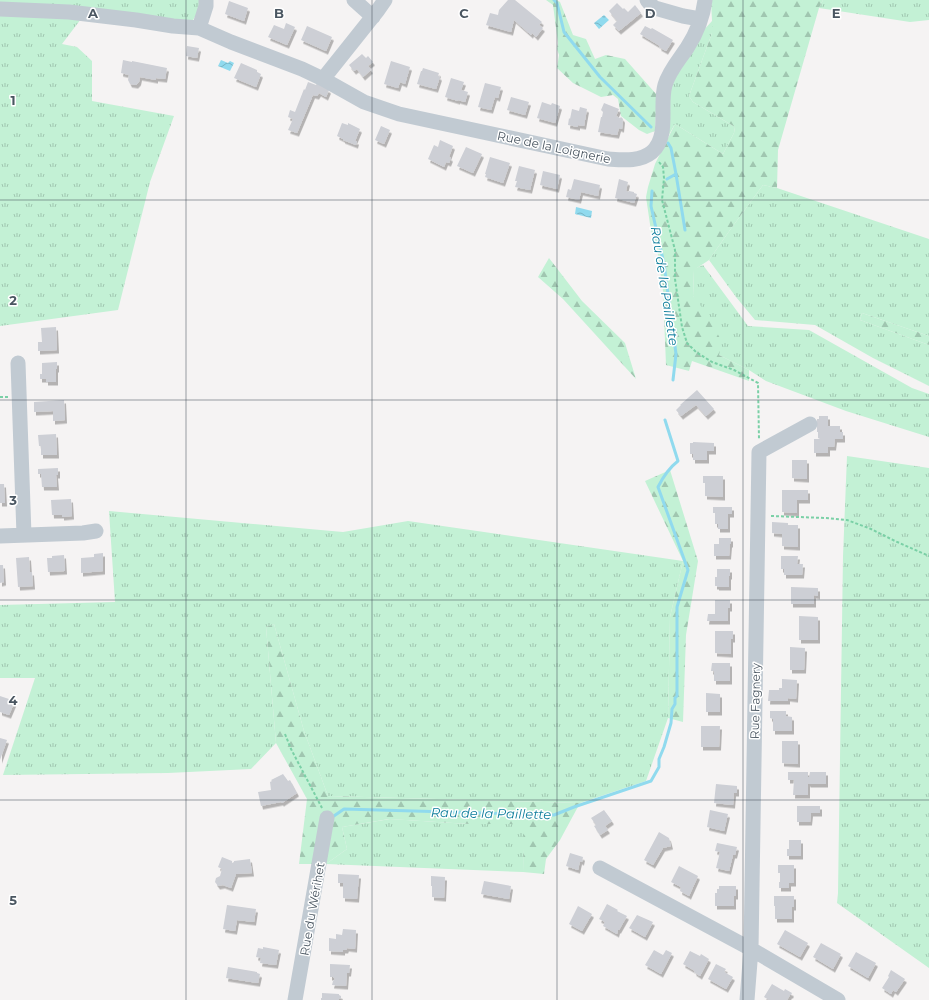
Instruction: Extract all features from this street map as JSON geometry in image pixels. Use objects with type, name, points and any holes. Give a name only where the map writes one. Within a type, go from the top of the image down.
[{"type":"street","points":[[199,28],[206,6],[206,0]]},
{"type":"street","points":[[354,0],[373,16]]},
{"type":"street","points":[[323,79],[385,0]]},
{"type":"street","points":[[647,0],[656,8],[683,16],[700,19]]},
{"type":"street","points":[[652,152],[659,142],[663,132],[663,97],[665,85],[670,72],[696,34],[704,0]]},
{"type":"street","name":"Rue de la Loignerie","points":[[0,9],[69,12],[199,28],[323,79],[364,102],[407,116],[608,159],[636,159],[652,152]]},
{"type":"street","points":[[18,363],[24,536]]},
{"type":"street","points":[[758,452],[810,424]]},
{"type":"street","name":"Rue Fagnery","points":[[747,1000],[751,950],[758,452]]},
{"type":"street","points":[[0,536],[83,533],[96,531]]},
{"type":"street","name":"Rue du Wérihet","points":[[295,1000],[327,818]]},
{"type":"street","points":[[600,868],[751,950],[838,1000]]},
{"type":"path","points":[[652,152],[663,167],[664,178],[662,200],[675,250],[675,279],[682,327],[686,343],[696,352],[712,362],[734,370],[758,383],[758,452]]},
{"type":"path","points":[[758,516],[847,520],[871,529],[929,556]]},
{"type":"path","points":[[285,734],[291,749],[327,818]]},
{"type":"green space","points":[[0,0],[201,0],[200,9],[191,23],[0,4]]},
{"type":"green space","points":[[546,0],[557,0],[560,2],[573,35],[586,39],[595,59],[606,55],[625,59],[657,95],[655,131],[647,134],[639,130],[621,116],[618,99],[613,95],[601,97],[573,83],[557,68],[559,55],[557,49],[558,43],[553,5]]},
{"type":"green space","points":[[711,0],[823,0],[819,8],[778,150],[777,188],[763,185],[709,260],[694,270],[693,296],[707,314],[722,342],[719,355],[749,370],[749,381],[692,361],[689,371],[666,365],[663,291],[657,248],[651,231],[646,197],[655,164],[675,124],[723,154],[734,133],[735,127],[693,102],[689,96],[712,33]]},
{"type":"green space","points":[[823,0],[929,0],[929,20],[910,22],[819,8]]},
{"type":"green space","points":[[0,11],[81,19],[62,44],[77,47],[92,61],[92,101],[174,116],[150,182],[118,310],[0,326]]},
{"type":"green space","points":[[712,21],[712,33],[689,96],[693,102],[735,127],[734,133],[723,154],[675,124],[667,138],[667,88],[701,33]]},
{"type":"green space","points":[[763,185],[777,188],[929,239],[929,336],[862,313],[860,320],[929,345],[929,386],[873,358],[815,325],[755,320],[736,297],[709,260]]},
{"type":"green space","points":[[549,258],[582,301],[625,343],[636,379],[563,299],[538,277]]},
{"type":"green space","points":[[703,265],[748,326],[809,330],[912,388],[929,394],[929,437],[846,411],[766,381],[749,370],[719,355],[693,296],[694,269]]},
{"type":"green space","points":[[862,313],[929,336],[929,345],[860,320]]},
{"type":"green space","points":[[847,456],[929,468],[929,968],[837,903],[843,556]]},
{"type":"green space","points":[[670,470],[698,561],[686,635],[683,722],[668,718],[670,617],[683,561],[645,481]]},
{"type":"green space","points":[[109,511],[343,532],[408,521],[683,561],[670,617],[668,718],[646,781],[580,803],[328,796],[304,731],[274,624],[266,627],[276,743],[251,769],[168,773],[3,775],[35,678],[0,678],[0,605],[115,602]]},
{"type":"green space","points":[[274,624],[304,731],[328,796],[580,803],[560,840],[546,859],[544,874],[523,872],[524,824],[469,824],[389,819],[342,827],[347,849],[326,864],[299,864],[307,799],[276,743],[266,627]]},
{"type":"green space","points":[[390,819],[469,824],[525,824],[523,872],[326,864],[347,849],[342,827]]},
{"type":"water","points":[[604,15],[609,20],[599,29],[594,23]]},
{"type":"water","points":[[221,60],[228,63],[230,61],[234,63],[230,71],[218,66]]},
{"type":"water","points":[[576,207],[592,211],[591,218],[575,214]]},
{"type":"building","points":[[508,0],[515,0],[542,22],[539,25],[543,28],[536,37],[532,33],[531,35],[514,20],[511,32],[486,25],[490,13],[498,15],[499,10]]},
{"type":"building","points":[[229,1],[248,8],[244,21],[225,14]]},
{"type":"building","points":[[617,3],[628,12],[635,5],[641,13],[619,31],[613,25],[617,21],[609,11]]},
{"type":"building","points":[[286,23],[295,27],[287,45],[268,37],[274,25],[284,29]]},
{"type":"building","points":[[307,26],[332,37],[326,51],[301,40]]},
{"type":"building","points":[[645,26],[651,29],[652,28],[673,40],[666,51],[640,34]]},
{"type":"building","points":[[187,46],[199,48],[197,58],[186,56]]},
{"type":"building","points":[[362,54],[366,58],[368,56],[373,62],[368,66],[371,70],[363,77],[357,69],[354,71],[349,65]]},
{"type":"building","points":[[123,60],[167,68],[165,79],[156,78],[156,80],[140,77],[139,82],[136,85],[130,84],[128,80],[129,75],[121,73]]},
{"type":"building","points":[[391,61],[410,67],[405,84],[400,82],[398,88],[384,84]]},
{"type":"building","points":[[241,63],[257,70],[257,72],[261,74],[256,87],[234,78]]},
{"type":"building","points":[[423,68],[439,73],[438,76],[440,77],[436,89],[417,84]]},
{"type":"building","points":[[451,78],[464,82],[461,90],[468,92],[465,102],[445,97]]},
{"type":"building","points":[[308,82],[316,85],[317,83],[329,90],[326,97],[319,93],[317,96],[313,95],[297,133],[288,130],[293,119],[288,117],[290,110],[295,112]]},
{"type":"building","points":[[485,83],[501,87],[498,98],[495,97],[491,110],[478,107]]},
{"type":"building","points":[[511,97],[529,102],[525,115],[507,110]]},
{"type":"building","points":[[542,102],[560,106],[555,123],[537,118]]},
{"type":"building","points":[[604,103],[619,109],[616,116],[623,119],[622,129],[619,128],[617,135],[598,132],[603,112],[601,110]]},
{"type":"building","points":[[580,107],[587,109],[584,126],[578,125],[578,127],[568,125],[572,109],[579,111]]},
{"type":"building","points":[[342,123],[348,125],[348,123],[360,129],[355,141],[357,141],[356,145],[337,136]]},
{"type":"building","points":[[381,126],[390,130],[384,144],[375,140]]},
{"type":"building","points":[[440,140],[453,146],[449,157],[451,158],[449,163],[446,162],[444,167],[428,159],[434,145],[438,147]]},
{"type":"building","points":[[466,147],[482,154],[473,173],[457,166]]},
{"type":"building","points":[[490,157],[510,163],[503,183],[485,177]]},
{"type":"building","points":[[519,166],[535,170],[530,190],[515,187]]},
{"type":"building","points":[[543,171],[560,175],[557,189],[540,185]]},
{"type":"building","points":[[574,179],[600,185],[598,196],[581,192],[579,200],[566,197],[568,189],[571,190]]},
{"type":"building","points":[[619,179],[628,182],[626,191],[637,194],[634,203],[615,198]]},
{"type":"building","points":[[56,327],[57,350],[38,351],[38,342],[42,342],[41,328]]},
{"type":"building","points":[[57,362],[56,382],[46,382],[46,379],[40,379],[40,374],[42,374],[42,363]]},
{"type":"building","points":[[697,390],[714,409],[706,416],[696,405],[681,416],[676,410]]},
{"type":"building","points":[[64,400],[65,420],[53,421],[53,411],[34,412],[34,402]]},
{"type":"building","points":[[819,416],[828,416],[828,426],[840,426],[840,432],[843,432],[843,439],[835,439],[834,447],[828,447],[828,453],[814,453],[814,439],[820,439],[818,438],[817,432],[817,419],[819,419]]},
{"type":"building","points":[[56,434],[57,455],[41,455],[41,446],[39,446],[38,435]]},
{"type":"building","points":[[690,443],[714,443],[714,451],[707,451],[707,460],[693,460],[693,454],[690,454]]},
{"type":"building","points":[[792,460],[807,460],[807,479],[792,478]]},
{"type":"building","points":[[58,468],[58,475],[56,475],[57,487],[42,487],[41,474],[38,474],[38,469]]},
{"type":"building","points":[[703,476],[723,476],[723,497],[705,496],[705,483],[703,483]]},
{"type":"building","points":[[0,484],[4,484],[5,503],[0,503]]},
{"type":"building","points":[[782,490],[808,490],[808,500],[797,500],[797,513],[782,512]]},
{"type":"building","points":[[71,499],[72,516],[62,517],[62,515],[52,515],[51,500]]},
{"type":"building","points":[[713,507],[732,507],[732,514],[728,514],[728,529],[718,529],[718,524],[715,524],[715,513],[713,513]]},
{"type":"building","points":[[772,522],[798,525],[798,547],[782,546],[782,534],[772,533]]},
{"type":"building","points":[[719,538],[731,538],[729,556],[714,556],[714,544],[719,544]]},
{"type":"building","points":[[103,553],[103,571],[81,573],[81,558],[94,557],[94,554]]},
{"type":"building","points":[[64,555],[65,571],[48,572],[47,558]]},
{"type":"building","points":[[781,556],[798,556],[797,564],[803,564],[802,575],[784,575],[784,569],[781,569]]},
{"type":"building","points":[[29,557],[33,586],[18,587],[16,558]]},
{"type":"building","points":[[0,565],[3,565],[4,582],[0,583]]},
{"type":"building","points":[[717,569],[730,569],[729,587],[715,586]]},
{"type":"building","points":[[791,587],[818,588],[818,596],[814,595],[814,604],[791,604]]},
{"type":"building","points":[[715,600],[730,600],[730,608],[728,608],[728,621],[707,621],[708,614],[715,614]]},
{"type":"building","points":[[799,616],[818,617],[818,640],[799,640]]},
{"type":"building","points":[[715,631],[733,631],[733,639],[731,639],[731,654],[715,653]]},
{"type":"building","points":[[790,647],[805,648],[804,670],[790,670]]},
{"type":"building","points":[[712,663],[730,663],[730,681],[714,681],[714,671],[711,671]]},
{"type":"building","points":[[782,679],[797,680],[796,699],[788,698],[788,701],[768,701],[769,690],[779,690],[779,688],[782,688]]},
{"type":"building","points":[[706,693],[720,694],[720,712],[706,712]]},
{"type":"building","points":[[0,696],[15,701],[9,715],[0,712]]},
{"type":"building","points":[[770,711],[786,711],[786,716],[792,717],[792,731],[773,731],[773,719],[770,718]]},
{"type":"building","points":[[701,726],[720,726],[719,747],[701,747]]},
{"type":"building","points":[[0,738],[7,740],[0,760]]},
{"type":"building","points":[[782,741],[798,741],[798,764],[782,763]]},
{"type":"building","points":[[788,772],[808,772],[809,777],[810,772],[826,772],[826,784],[808,783],[808,795],[793,795],[794,780],[788,780]]},
{"type":"building","points":[[283,774],[288,781],[290,780],[297,793],[282,803],[261,806],[258,792],[271,790],[271,780]]},
{"type":"building","points":[[716,784],[737,786],[737,793],[734,793],[733,805],[714,803]]},
{"type":"building","points":[[797,806],[820,806],[820,813],[811,813],[810,822],[797,822]]},
{"type":"building","points":[[604,810],[612,821],[605,826],[608,830],[600,835],[591,818]]},
{"type":"building","points":[[710,810],[728,814],[724,831],[707,827]]},
{"type":"building","points":[[659,832],[669,838],[671,846],[663,848],[653,865],[644,860]]},
{"type":"building","points":[[789,840],[801,840],[801,856],[787,856]]},
{"type":"building","points":[[717,843],[737,847],[735,855],[733,855],[729,871],[716,868],[720,852],[715,851]]},
{"type":"building","points":[[570,853],[583,857],[582,862],[580,861],[578,870],[566,866]]},
{"type":"building","points":[[222,857],[232,861],[232,863],[234,861],[250,859],[252,873],[236,874],[231,888],[223,885],[218,886],[215,882],[216,878],[220,876],[222,869],[218,867]]},
{"type":"building","points":[[778,865],[794,865],[794,883],[789,883],[789,888],[779,888],[780,873],[778,873]]},
{"type":"building","points":[[679,866],[698,876],[689,896],[680,891],[681,887],[671,882]]},
{"type":"building","points":[[338,874],[359,875],[357,899],[343,898],[343,883],[338,883]]},
{"type":"building","points":[[431,876],[445,877],[444,898],[432,897]]},
{"type":"building","points":[[484,881],[511,886],[509,899],[481,894]]},
{"type":"building","points":[[719,886],[736,886],[734,906],[715,906],[715,893],[717,893]]},
{"type":"building","points":[[774,896],[794,896],[792,919],[775,919]]},
{"type":"building","points":[[607,904],[627,916],[617,934],[603,926],[605,922],[599,919]]},
{"type":"building","points":[[227,905],[256,909],[254,922],[237,920],[235,931],[223,929]]},
{"type":"building","points":[[578,906],[592,914],[582,931],[569,924]]},
{"type":"building","points":[[637,915],[653,922],[645,937],[629,928]]},
{"type":"building","points":[[343,929],[356,930],[355,949],[347,948],[346,950],[343,950],[343,952],[329,951],[329,938],[336,939],[336,934],[342,935]]},
{"type":"building","points":[[785,930],[808,943],[800,957],[777,944]]},
{"type":"building","points":[[821,943],[841,954],[833,969],[813,957]]},
{"type":"building","points":[[263,947],[279,950],[276,965],[260,963],[261,958],[256,957],[258,948],[263,949]]},
{"type":"building","points":[[654,950],[663,955],[666,950],[672,953],[661,974],[645,965]]},
{"type":"building","points":[[690,951],[700,956],[701,954],[709,959],[700,976],[694,972],[695,971],[683,964]]},
{"type":"building","points":[[856,952],[876,963],[868,978],[848,966]]},
{"type":"building","points":[[330,964],[350,965],[349,973],[347,973],[346,986],[332,985],[335,979],[330,977]]},
{"type":"building","points":[[716,964],[726,969],[724,972],[733,977],[726,989],[708,979]]},
{"type":"building","points":[[228,967],[257,972],[260,974],[258,983],[226,978]]},
{"type":"building","points":[[891,970],[905,979],[896,992],[893,990],[891,994],[882,988],[889,977],[888,976]]},
{"type":"building","points":[[772,984],[784,991],[785,989],[792,993],[791,995],[787,1000],[769,1000],[764,997]]},
{"type":"building","points":[[322,993],[339,994],[341,998],[339,1000],[321,1000]]},
{"type":"waterway","name":"Rau de la Paillette","points":[[554,0],[557,3],[564,32],[600,77],[651,127]]},
{"type":"waterway","name":"Rau de la Paillette","points":[[668,143],[671,148],[685,230]]},
{"type":"waterway","name":"Rau de la Paillette","points":[[667,179],[676,174]]},
{"type":"waterway","name":"Rau de la Paillette","points":[[652,191],[651,206],[664,264],[676,354],[673,380]]},
{"type":"waterway","name":"Rau de la Paillette","points":[[331,818],[344,809],[554,815],[651,781],[659,767],[659,759],[671,723],[672,709],[677,696],[677,607],[688,570],[658,487],[666,473],[678,461],[665,420]]}]
